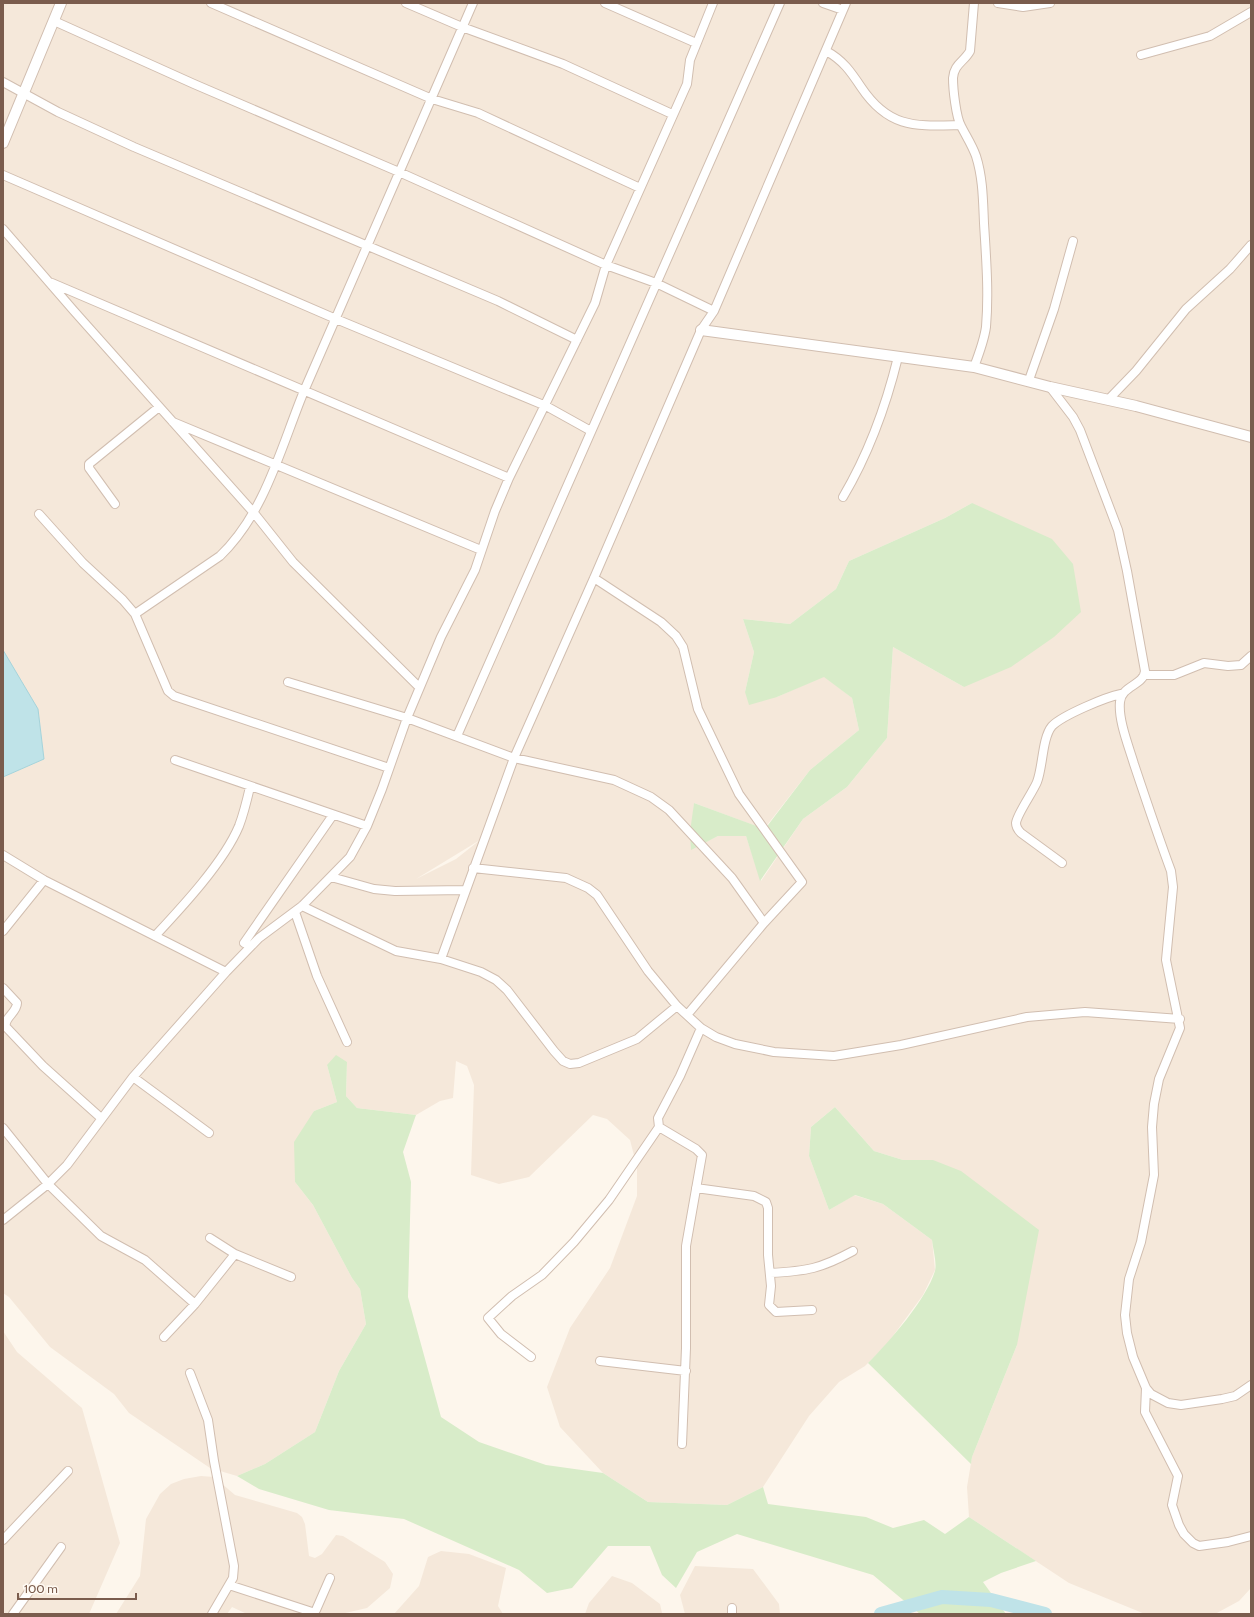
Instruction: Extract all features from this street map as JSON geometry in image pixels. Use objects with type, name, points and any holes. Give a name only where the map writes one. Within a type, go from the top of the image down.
[{"type":"street","points":[[3,143],[61,3]]},
{"type":"street","points":[[211,3],[432,99],[478,113],[640,188]]},
{"type":"street","points":[[406,3],[462,28],[562,64],[672,114]]},
{"type":"street","points":[[135,614],[220,556],[230,546],[254,513],[304,391],[473,3]]},
{"type":"street","points":[[605,3],[696,42]]},
{"type":"street","points":[[3,1220],[48,1184],[82,1146],[101,1118],[133,1077],[226,972],[259,938],[302,906],[350,857],[367,826],[419,687],[475,570],[481,550],[509,478],[546,406],[576,340],[595,303],[606,266],[672,114],[687,84],[690,60],[713,3]]},
{"type":"street","points":[[457,736],[780,3]]},
{"type":"street","points":[[441,959],[514,758],[594,578],[701,330],[714,311],[844,7],[823,3]]},
{"type":"street","points":[[974,3],[970,51],[955,68],[953,79],[960,125],[969,139],[976,157],[981,181],[987,299],[986,327],[982,348],[974,367]]},
{"type":"street","points":[[998,3],[1023,7],[1050,3]]},
{"type":"street","points":[[1141,55],[1210,36],[1251,12]]},
{"type":"street","points":[[54,21],[194,84],[399,172],[606,266],[656,283],[714,311]]},
{"type":"street","points":[[826,51],[845,64],[874,105],[885,114],[898,121],[912,124],[930,126],[960,125]]},
{"type":"street","points":[[3,82],[58,112],[134,147],[498,302],[576,340]]},
{"type":"street","points":[[3,175],[336,319],[546,406],[591,431]]},
{"type":"street","points":[[3,229],[26,258],[50,282],[254,513],[293,562],[419,687]]},
{"type":"street","points":[[1029,380],[1054,309],[1073,240]]},
{"type":"street","points":[[1108,400],[1136,371],[1186,309],[1230,269],[1251,246]]},
{"type":"street","points":[[50,282],[509,478]]},
{"type":"street","points":[[701,330],[974,367],[1251,437]]},
{"type":"street","points":[[843,497],[858,471],[871,440],[887,398],[898,357]]},
{"type":"street","points":[[1050,387],[1073,417],[1080,430],[1118,530],[1127,571],[1144,675]]},
{"type":"street","points":[[115,504],[90,468],[89,464],[159,407]]},
{"type":"street","points":[[171,420],[481,550]]},
{"type":"street","points":[[39,514],[83,563],[123,600],[135,614],[168,691],[174,696],[389,768]]},
{"type":"street","points":[[594,578],[661,622],[676,636],[683,647],[698,709],[738,794],[801,877],[801,885],[764,923],[687,1015]]},
{"type":"street","points":[[1062,863],[1021,833],[1017,828],[1017,820],[1038,782],[1047,736],[1053,725],[1108,697],[1121,694],[1144,675],[1174,674],[1204,663],[1228,666],[1241,665],[1251,656]]},
{"type":"street","points":[[288,682],[407,718],[514,758],[614,780],[651,797],[669,810],[732,878],[764,923]]},
{"type":"street","points":[[1121,694],[1120,714],[1128,744],[1171,871],[1173,887],[1166,960],[1180,1019],[1180,1034],[1159,1078],[1155,1098],[1152,1127],[1154,1175],[1141,1242],[1133,1264],[1127,1295],[1125,1315],[1127,1333],[1133,1357],[1146,1388],[1146,1412],[1178,1476],[1172,1505],[1184,1534],[1193,1543],[1199,1546],[1228,1542],[1251,1536]]},
{"type":"street","points":[[175,760],[367,826]]},
{"type":"street","points":[[155,936],[180,910],[232,840],[243,815],[250,787]]},
{"type":"street","points":[[244,943],[333,815]]},
{"type":"street","points":[[3,855],[44,880],[226,972]]},
{"type":"street","points":[[473,868],[566,878],[588,888],[600,900],[648,971],[677,1006],[701,1028],[716,1038],[735,1044],[774,1052],[834,1056],[901,1045],[1027,1017],[1085,1012],[1180,1019]]},
{"type":"street","points":[[331,877],[374,889],[395,891],[465,890]]},
{"type":"street","points":[[3,931],[44,880]]},
{"type":"street","points":[[302,906],[396,952],[441,959],[481,972],[496,980],[507,990],[554,1051],[563,1061],[570,1064],[579,1063],[637,1039],[677,1006]]},
{"type":"street","points":[[295,912],[318,976],[347,1042]]},
{"type":"street","points":[[3,988],[17,1002],[15,1009],[5,1022],[6,1027],[43,1066],[101,1118]]},
{"type":"street","points":[[531,1357],[501,1334],[488,1318],[512,1296],[542,1275],[574,1242],[609,1200],[659,1127],[658,1118],[680,1076],[701,1028]]},
{"type":"street","points":[[133,1077],[209,1133]]},
{"type":"street","points":[[659,1127],[702,1155],[686,1252],[686,1372],[682,1444]]},
{"type":"street","points":[[3,1128],[48,1184],[101,1236],[145,1260],[194,1304]]},
{"type":"street","points":[[696,1188],[754,1196],[766,1202],[768,1208],[768,1255],[770,1273],[769,1305],[776,1312],[812,1310]]},
{"type":"street","points":[[210,1238],[235,1254],[291,1277]]},
{"type":"street","points":[[770,1273],[806,1271],[829,1264],[853,1251]]},
{"type":"street","points":[[164,1337],[194,1304],[235,1254]]},
{"type":"street","points":[[600,1361],[686,1372]]},
{"type":"street","points":[[190,1373],[208,1420],[214,1461],[234,1566],[233,1578],[212,1614]]},
{"type":"street","points":[[1146,1388],[1158,1398],[1168,1403],[1181,1405],[1235,1396],[1251,1385]]},
{"type":"street","points":[[3,1540],[68,1471]]},
{"type":"street","points":[[13,1614],[61,1547]]},
{"type":"street","points":[[229,1585],[312,1612],[316,1610],[330,1578]]},
{"type":"shaded area","points":[[3,3],[1251,3],[1251,1588],[1239,1601],[1215,1614],[1145,1614],[1069,1583],[969,1517],[967,1487],[972,1457],[1017,1345],[933,1160],[903,1160],[874,1151],[835,1107],[811,1127],[809,1156],[829,1210],[854,1195],[883,1204],[932,1240],[935,1270],[923,1295],[887,1344],[865,1366],[839,1382],[809,1416],[763,1487],[727,1505],[648,1502],[603,1473],[560,1427],[547,1387],[570,1328],[610,1268],[637,1196],[637,1167],[630,1140],[607,1119],[593,1115],[529,1177],[499,1184],[471,1175],[474,1085],[467,1066],[456,1061],[453,1098],[440,1101],[416,1115],[357,1108],[346,1096],[347,1062],[327,1065],[337,1102],[314,1111],[295,1182],[313,1205],[352,1278],[360,1289],[366,1324],[339,1371],[315,1432],[265,1464],[237,1476],[210,1468],[129,1413],[114,1394],[50,1347],[9,1297],[3,1293],[3,777],[44,759],[38,709],[3,650]],"holes":[[[972,503],[964,687],[893,647],[887,738],[847,787],[803,819],[761,881],[746,836],[718,836],[691,849],[694,803],[764,829],[810,770],[859,730],[852,698],[824,676],[777,697],[745,692],[754,652],[743,619],[790,624],[836,589],[849,561],[945,518]],[[480,840],[456,859],[416,879]]]},
{"type":"shaded area","points":[[3,1331],[17,1352],[82,1408],[120,1543],[89,1614],[3,1614]]},
{"type":"shaded area","points":[[201,1476],[214,1477],[235,1495],[297,1513],[302,1517],[305,1524],[309,1556],[315,1558],[322,1554],[336,1535],[343,1536],[385,1562],[393,1574],[390,1588],[367,1608],[341,1614],[247,1614],[232,1607],[227,1614],[116,1614],[140,1576],[146,1519],[160,1494],[171,1484],[184,1479]]},
{"type":"shaded area","points":[[441,1551],[469,1554],[506,1568],[498,1606],[503,1614],[394,1614],[419,1586],[428,1557]]},
{"type":"shaded area","points":[[695,1566],[753,1569],[779,1604],[780,1614],[685,1614],[680,1595]]},
{"type":"shaded area","points":[[612,1576],[632,1583],[660,1604],[662,1613],[585,1614],[589,1603]]},
{"type":"green space","points":[[972,503],[1052,539],[1073,564],[1081,612],[1054,637],[1011,667],[964,687],[893,647],[887,738],[847,787],[803,819],[760,881],[746,836],[718,836],[691,850],[690,832],[694,803],[765,829],[810,770],[859,730],[852,698],[824,677],[777,697],[749,705],[745,692],[754,652],[743,619],[790,624],[836,589],[849,561],[945,518]]},
{"type":"green space","points":[[336,1055],[347,1062],[346,1096],[357,1108],[416,1115],[403,1152],[411,1182],[408,1297],[441,1417],[479,1442],[546,1465],[603,1473],[648,1502],[727,1505],[763,1487],[768,1504],[866,1517],[893,1528],[924,1520],[945,1534],[969,1517],[1036,1561],[1001,1573],[983,1582],[1006,1614],[920,1614],[873,1575],[737,1534],[697,1552],[676,1588],[662,1575],[650,1546],[608,1546],[572,1588],[547,1593],[519,1570],[404,1519],[329,1510],[259,1489],[237,1476],[265,1464],[315,1432],[339,1371],[366,1324],[360,1289],[352,1278],[313,1205],[295,1182],[294,1142],[314,1111],[337,1102],[327,1065]]},
{"type":"green space","points":[[835,1107],[874,1151],[903,1160],[933,1160],[961,1171],[1039,1230],[1017,1345],[972,1457],[971,1464],[868,1363],[906,1320],[924,1295],[935,1271],[935,1260],[932,1240],[883,1204],[855,1195],[829,1210],[809,1156],[811,1127]]},
{"type":"water","points":[[3,650],[38,709],[44,759],[3,777]]},
{"type":"waterway","points":[[881,1614],[942,1597],[991,1600],[1045,1614]]}]
